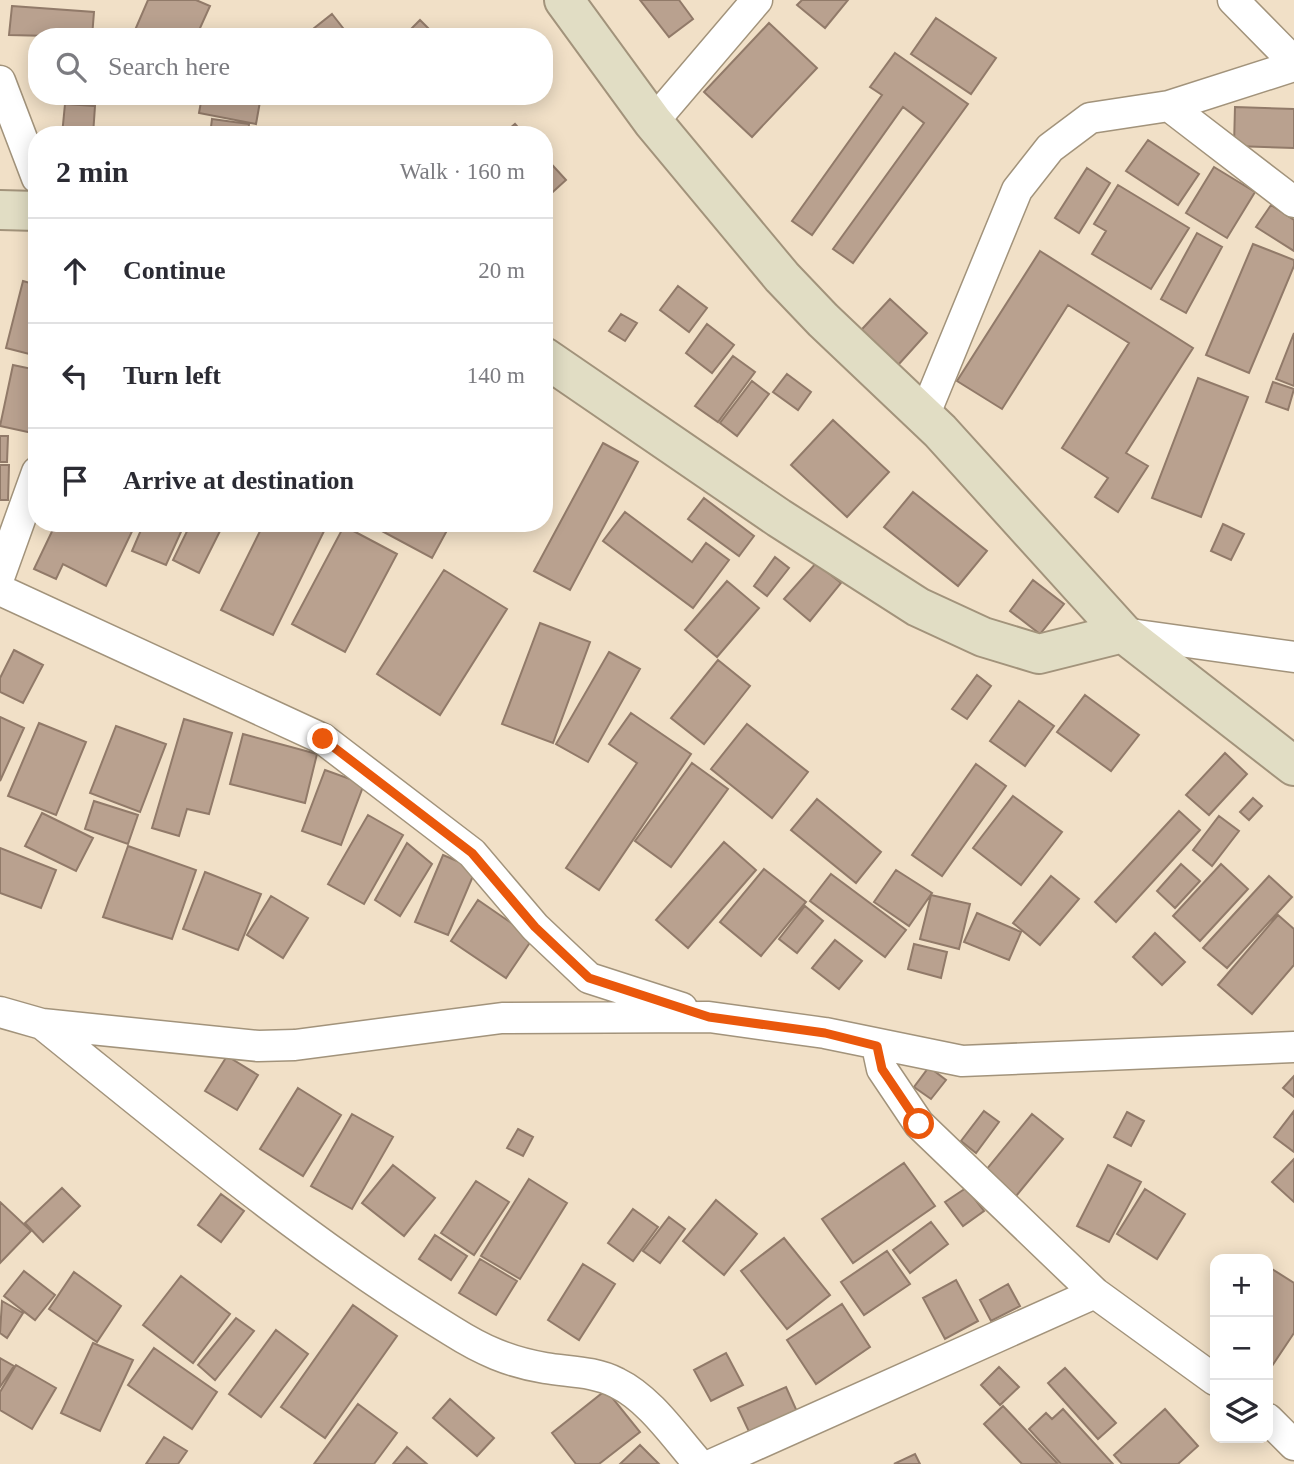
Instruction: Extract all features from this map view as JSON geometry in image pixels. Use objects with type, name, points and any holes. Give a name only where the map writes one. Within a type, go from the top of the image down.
[{"type":"street","points":[[564,0],[653,122],[782,277],[865,363],[923,416],[1123,633],[1294,766]]},
{"type":"street","points":[[653,122],[757,0]]},
{"type":"street","points":[[923,416],[1017,190],[1050,148],[1090,118],[1169,106],[1294,64],[1233,0]]},
{"type":"street","points":[[0,81],[28,154]]},
{"type":"street","points":[[1169,106],[1294,202]]},
{"type":"street","points":[[0,210],[28,211]]},
{"type":"street","points":[[553,363],[779,518],[918,607],[983,636],[1039,654],[1123,633],[1294,657]]},
{"type":"street","points":[[0,575],[28,497]]},
{"type":"street","points":[[0,590],[323,739],[472,853],[535,927],[589,978],[709,1017]]},
{"type":"street","points":[[0,1012],[42,1024],[258,1046],[295,1045],[502,1018],[709,1017],[825,1033],[877,1046],[962,1061],[1294,1047]]},
{"type":"street","points":[[42,1024],[257,1196],[439,1323],[491,1355],[545,1368],[593,1374],[618,1383],[645,1404],[699,1464]]},
{"type":"street","points":[[877,1046],[882,1069],[919,1124],[1095,1293],[1214,1380]]},
{"type":"street","points":[[713,1464],[1095,1293]]},
{"type":"street","points":[[1273,1424],[1294,1445]]},
{"type":"building","points":[[148,0],[196,0],[210,6],[200,28],[136,28]]},
{"type":"building","points":[[640,0],[679,0],[693,19],[669,37]]},
{"type":"building","points":[[802,0],[848,0],[825,28],[797,5]]},
{"type":"building","points":[[12,6],[94,12],[93,28],[28,28],[28,35],[9,35]]},
{"type":"building","points":[[332,14],[343,28],[314,28]]},
{"type":"building","points":[[936,18],[996,58],[971,94],[911,54]]},
{"type":"building","points":[[420,20],[428,28],[412,28]]},
{"type":"building","points":[[769,23],[817,68],[752,137],[704,92]]},
{"type":"building","points":[[895,53],[968,104],[853,263],[833,249],[924,123],[903,107],[812,235],[792,221],[882,95],[870,87]]},
{"type":"building","points":[[65,105],[95,106],[94,126],[63,126]]},
{"type":"building","points":[[200,105],[259,105],[256,124],[199,113]]},
{"type":"building","points":[[1235,107],[1294,109],[1294,148],[1234,146]]},
{"type":"building","points":[[212,119],[249,124],[249,126],[211,126]]},
{"type":"building","points":[[1148,140],[1199,174],[1178,205],[1126,171]]},
{"type":"building","points":[[553,166],[566,180],[553,192]]},
{"type":"building","points":[[1214,167],[1255,192],[1227,238],[1186,213]]},
{"type":"building","points":[[1087,168],[1110,183],[1079,233],[1055,218]]},
{"type":"building","points":[[1118,185],[1189,228],[1151,289],[1092,254],[1106,231],[1094,224]]},
{"type":"building","points":[[1271,205],[1294,220],[1294,251],[1256,227]]},
{"type":"building","points":[[1197,233],[1222,247],[1186,313],[1161,299]]},
{"type":"building","points":[[1253,244],[1294,260],[1294,266],[1249,373],[1206,355]]},
{"type":"building","points":[[1040,251],[1193,348],[1126,453],[1148,466],[1118,512],[1095,497],[1108,478],[1062,448],[1129,343],[1068,305],[1002,409],[957,381]]},
{"type":"building","points":[[23,281],[28,282],[28,354],[6,348]]},
{"type":"building","points":[[678,286],[707,308],[689,332],[660,310]]},
{"type":"building","points":[[890,299],[927,333],[889,375],[851,341]]},
{"type":"building","points":[[621,314],[637,323],[625,341],[609,331]]},
{"type":"building","points":[[707,324],[734,345],[712,373],[686,353]]},
{"type":"building","points":[[1294,333],[1294,386],[1276,379]]},
{"type":"building","points":[[733,356],[755,372],[718,422],[695,406]]},
{"type":"building","points":[[13,365],[28,368],[28,432],[0,426]]},
{"type":"building","points":[[787,374],[811,392],[798,410],[773,392]]},
{"type":"building","points":[[1198,378],[1248,397],[1201,517],[1152,498]]},
{"type":"building","points":[[752,381],[769,394],[737,436],[720,423]]},
{"type":"building","points":[[1273,382],[1294,389],[1288,410],[1266,402]]},
{"type":"building","points":[[833,420],[889,472],[847,517],[791,465]]},
{"type":"building","points":[[0,436],[8,436],[7,462],[0,462]]},
{"type":"building","points":[[603,443],[638,462],[570,590],[534,571]]},
{"type":"building","points":[[0,465],[9,465],[8,500],[0,500]]},
{"type":"building","points":[[913,492],[987,551],[958,586],[884,527]]},
{"type":"building","points":[[704,498],[754,536],[739,556],[688,519]]},
{"type":"building","points":[[625,512],[692,562],[706,543],[729,560],[693,608],[603,541]]},
{"type":"building","points":[[1223,524],[1244,534],[1231,560],[1211,551]]},
{"type":"building","points":[[52,532],[132,532],[106,586],[63,564],[56,579],[34,569]]},
{"type":"building","points":[[140,532],[181,532],[166,565],[132,551]]},
{"type":"building","points":[[187,532],[220,532],[199,573],[173,560]]},
{"type":"building","points":[[260,532],[324,532],[273,635],[221,610]]},
{"type":"building","points":[[341,532],[355,532],[397,554],[345,652],[292,624]]},
{"type":"building","points":[[384,532],[446,532],[432,558]]},
{"type":"building","points":[[775,557],[789,568],[767,596],[754,586]]},
{"type":"building","points":[[816,563],[841,583],[810,621],[784,599]]},
{"type":"building","points":[[444,570],[507,609],[440,715],[377,674]]},
{"type":"building","points":[[1033,580],[1064,604],[1040,634],[1010,611]]},
{"type":"building","points":[[727,581],[759,608],[717,657],[685,630]]},
{"type":"building","points":[[540,623],[590,642],[553,743],[502,724]]},
{"type":"building","points":[[14,650],[43,665],[23,703],[0,692],[0,678]]},
{"type":"building","points":[[609,652],[640,669],[588,762],[556,744]]},
{"type":"building","points":[[718,660],[750,686],[704,744],[671,718]]},
{"type":"building","points":[[977,675],[991,686],[967,719],[952,709]]},
{"type":"building","points":[[1085,695],[1139,735],[1111,771],[1057,732]]},
{"type":"building","points":[[1019,701],[1054,726],[1025,766],[990,741]]},
{"type":"building","points":[[631,713],[691,754],[599,890],[566,868],[637,763],[609,744]]},
{"type":"building","points":[[0,717],[24,728],[0,781]]},
{"type":"building","points":[[184,719],[232,733],[209,814],[187,809],[179,836],[152,828]]},
{"type":"building","points":[[39,723],[86,742],[56,815],[8,796]]},
{"type":"building","points":[[747,724],[808,772],[772,818],[711,769]]},
{"type":"building","points":[[116,726],[166,744],[140,812],[90,793]]},
{"type":"building","points":[[243,734],[317,754],[305,803],[230,784]]},
{"type":"building","points":[[1225,753],[1247,774],[1209,815],[1186,795]]},
{"type":"building","points":[[692,763],[728,789],[671,867],[635,841]]},
{"type":"building","points":[[976,764],[1006,786],[942,876],[912,855]]},
{"type":"building","points":[[325,770],[364,784],[341,845],[302,831]]},
{"type":"building","points":[[1013,796],[1062,832],[1021,885],[973,848]]},
{"type":"building","points":[[1253,798],[1262,806],[1249,820],[1240,812]]},
{"type":"building","points":[[817,799],[881,852],[856,883],[791,830]]},
{"type":"building","points":[[94,801],[138,815],[128,844],[85,829]]},
{"type":"building","points":[[1179,811],[1200,830],[1116,922],[1095,902]]},
{"type":"building","points":[[42,813],[93,838],[76,871],[25,846]]},
{"type":"building","points":[[368,815],[403,835],[364,904],[328,884]]},
{"type":"building","points":[[1219,816],[1239,831],[1212,866],[1193,850]]},
{"type":"building","points":[[724,842],[756,870],[688,948],[656,920]]},
{"type":"building","points":[[407,843],[432,864],[400,916],[375,900]]},
{"type":"building","points":[[128,846],[196,870],[172,939],[103,917]]},
{"type":"building","points":[[0,848],[56,870],[41,908],[0,893]]},
{"type":"building","points":[[443,855],[476,869],[448,935],[415,922]]},
{"type":"building","points":[[1181,864],[1200,881],[1175,908],[1157,891]]},
{"type":"building","points":[[1221,864],[1248,889],[1200,941],[1173,916]]},
{"type":"building","points":[[764,869],[806,902],[761,956],[720,922]]},
{"type":"building","points":[[896,870],[932,893],[909,926],[874,902]]},
{"type":"building","points":[[205,872],[261,894],[238,950],[183,929]]},
{"type":"building","points":[[831,874],[906,930],[885,957],[810,901]]},
{"type":"building","points":[[1051,876],[1079,899],[1040,945],[1013,923]]},
{"type":"building","points":[[1269,876],[1292,897],[1227,968],[1203,948]]},
{"type":"building","points":[[931,895],[970,904],[959,949],[920,939]]},
{"type":"building","points":[[271,896],[308,918],[283,958],[247,935]]},
{"type":"building","points":[[478,900],[533,938],[506,978],[451,941]]},
{"type":"building","points":[[805,906],[823,921],[797,953],[779,939]]},
{"type":"building","points":[[977,913],[1021,932],[1009,960],[964,942]]},
{"type":"building","points":[[1278,915],[1294,929],[1294,965],[1252,1014],[1218,985]]},
{"type":"building","points":[[1155,933],[1185,962],[1162,985],[1133,957]]},
{"type":"building","points":[[835,940],[862,961],[839,989],[812,968]]},
{"type":"building","points":[[914,944],[947,952],[941,978],[908,969]]},
{"type":"building","points":[[227,1056],[258,1075],[237,1110],[205,1091]]},
{"type":"building","points":[[929,1067],[946,1080],[931,1099],[914,1087]]},
{"type":"building","points":[[1294,1076],[1294,1097],[1283,1088]]},
{"type":"building","points":[[298,1088],[341,1115],[303,1176],[260,1149]]},
{"type":"building","points":[[984,1111],[999,1122],[976,1153],[961,1141]]},
{"type":"building","points":[[1294,1111],[1294,1152],[1274,1137]]},
{"type":"building","points":[[1127,1112],[1144,1121],[1131,1146],[1114,1137]]},
{"type":"building","points":[[352,1114],[393,1137],[352,1209],[311,1186]]},
{"type":"building","points":[[1032,1114],[1063,1139],[1012,1201],[981,1176]]},
{"type":"building","points":[[518,1129],[533,1137],[523,1156],[507,1148]]},
{"type":"building","points":[[1294,1159],[1294,1202],[1272,1182]]},
{"type":"building","points":[[904,1163],[935,1206],[853,1263],[822,1219]]},
{"type":"building","points":[[393,1165],[435,1198],[404,1236],[362,1203]]},
{"type":"building","points":[[1108,1165],[1141,1182],[1109,1242],[1077,1226]]},
{"type":"building","points":[[529,1179],[567,1203],[520,1279],[481,1256]]},
{"type":"building","points":[[476,1181],[509,1202],[474,1255],[441,1233]]},
{"type":"building","points":[[62,1188],[80,1206],[43,1242],[25,1223]]},
{"type":"building","points":[[966,1188],[984,1211],[963,1226],[945,1202]]},
{"type":"building","points":[[1145,1189],[1185,1214],[1157,1259],[1117,1234]]},
{"type":"building","points":[[221,1194],[244,1211],[221,1242],[198,1225]]},
{"type":"building","points":[[716,1200],[757,1234],[724,1275],[683,1241]]},
{"type":"building","points":[[0,1202],[31,1231],[0,1263]]},
{"type":"building","points":[[633,1209],[658,1227],[633,1261],[608,1243]]},
{"type":"building","points":[[669,1217],[685,1229],[660,1263],[643,1251]]},
{"type":"building","points":[[931,1222],[948,1244],[910,1273],[893,1250]]},
{"type":"building","points":[[435,1235],[467,1256],[451,1280],[419,1259]]},
{"type":"building","points":[[784,1238],[830,1295],[787,1329],[741,1271]]},
{"type":"building","points":[[887,1251],[910,1284],[864,1315],[841,1282]]},
{"type":"building","points":[[480,1259],[517,1281],[496,1315],[459,1293]]},
{"type":"building","points":[[583,1264],[615,1284],[579,1340],[548,1320]]},
{"type":"building","points":[[1273,1270],[1294,1283],[1294,1333],[1273,1364]]},
{"type":"building","points":[[24,1271],[55,1295],[35,1320],[4,1296]]},
{"type":"building","points":[[74,1272],[121,1306],[97,1342],[49,1309]]},
{"type":"building","points":[[181,1276],[230,1314],[193,1363],[143,1325]]},
{"type":"building","points":[[956,1280],[978,1321],[945,1339],[923,1298]]},
{"type":"building","points":[[1008,1284],[1020,1306],[991,1321],[980,1300]]},
{"type":"building","points":[[2,1301],[23,1313],[7,1338],[0,1333]]},
{"type":"building","points":[[842,1304],[870,1347],[816,1384],[787,1340]]},
{"type":"building","points":[[353,1305],[397,1336],[325,1438],[281,1407]]},
{"type":"building","points":[[236,1318],[254,1331],[215,1380],[198,1365]]},
{"type":"building","points":[[276,1330],[308,1354],[261,1417],[229,1394]]},
{"type":"building","points":[[93,1343],[133,1360],[100,1431],[61,1413]]},
{"type":"building","points":[[154,1348],[217,1392],[192,1429],[128,1385]]},
{"type":"building","points":[[726,1353],[743,1385],[711,1401],[694,1370]]},
{"type":"building","points":[[0,1358],[14,1366],[0,1387]]},
{"type":"building","points":[[16,1365],[56,1388],[32,1429],[0,1410],[0,1392]]},
{"type":"building","points":[[999,1367],[1019,1387],[1000,1405],[981,1385]]},
{"type":"building","points":[[1065,1368],[1116,1423],[1098,1439],[1048,1383]]},
{"type":"building","points":[[786,1387],[799,1416],[752,1438],[738,1408]]},
{"type":"building","points":[[606,1390],[640,1432],[599,1464],[576,1464],[552,1433]]},
{"type":"building","points":[[450,1399],[494,1438],[477,1456],[433,1418]]},
{"type":"building","points":[[358,1404],[397,1433],[374,1464],[314,1464]]},
{"type":"building","points":[[1003,1406],[1058,1464],[1022,1464],[984,1424]]},
{"type":"building","points":[[1063,1409],[1113,1464],[1061,1464],[1029,1429],[1046,1413],[1052,1419]]},
{"type":"building","points":[[1165,1409],[1198,1446],[1178,1464],[1122,1464],[1114,1455]]},
{"type":"building","points":[[164,1437],[187,1451],[178,1464],[146,1464]]},
{"type":"building","points":[[640,1445],[659,1464],[620,1464]]},
{"type":"building","points":[[407,1447],[427,1464],[393,1464]]},
{"type":"building","points":[[915,1454],[920,1464],[894,1464]]},
{"type":"route","points":[[323,739],[472,853],[535,927],[589,978],[709,1017],[825,1033],[877,1046],[882,1069],[919,1124]]}]
